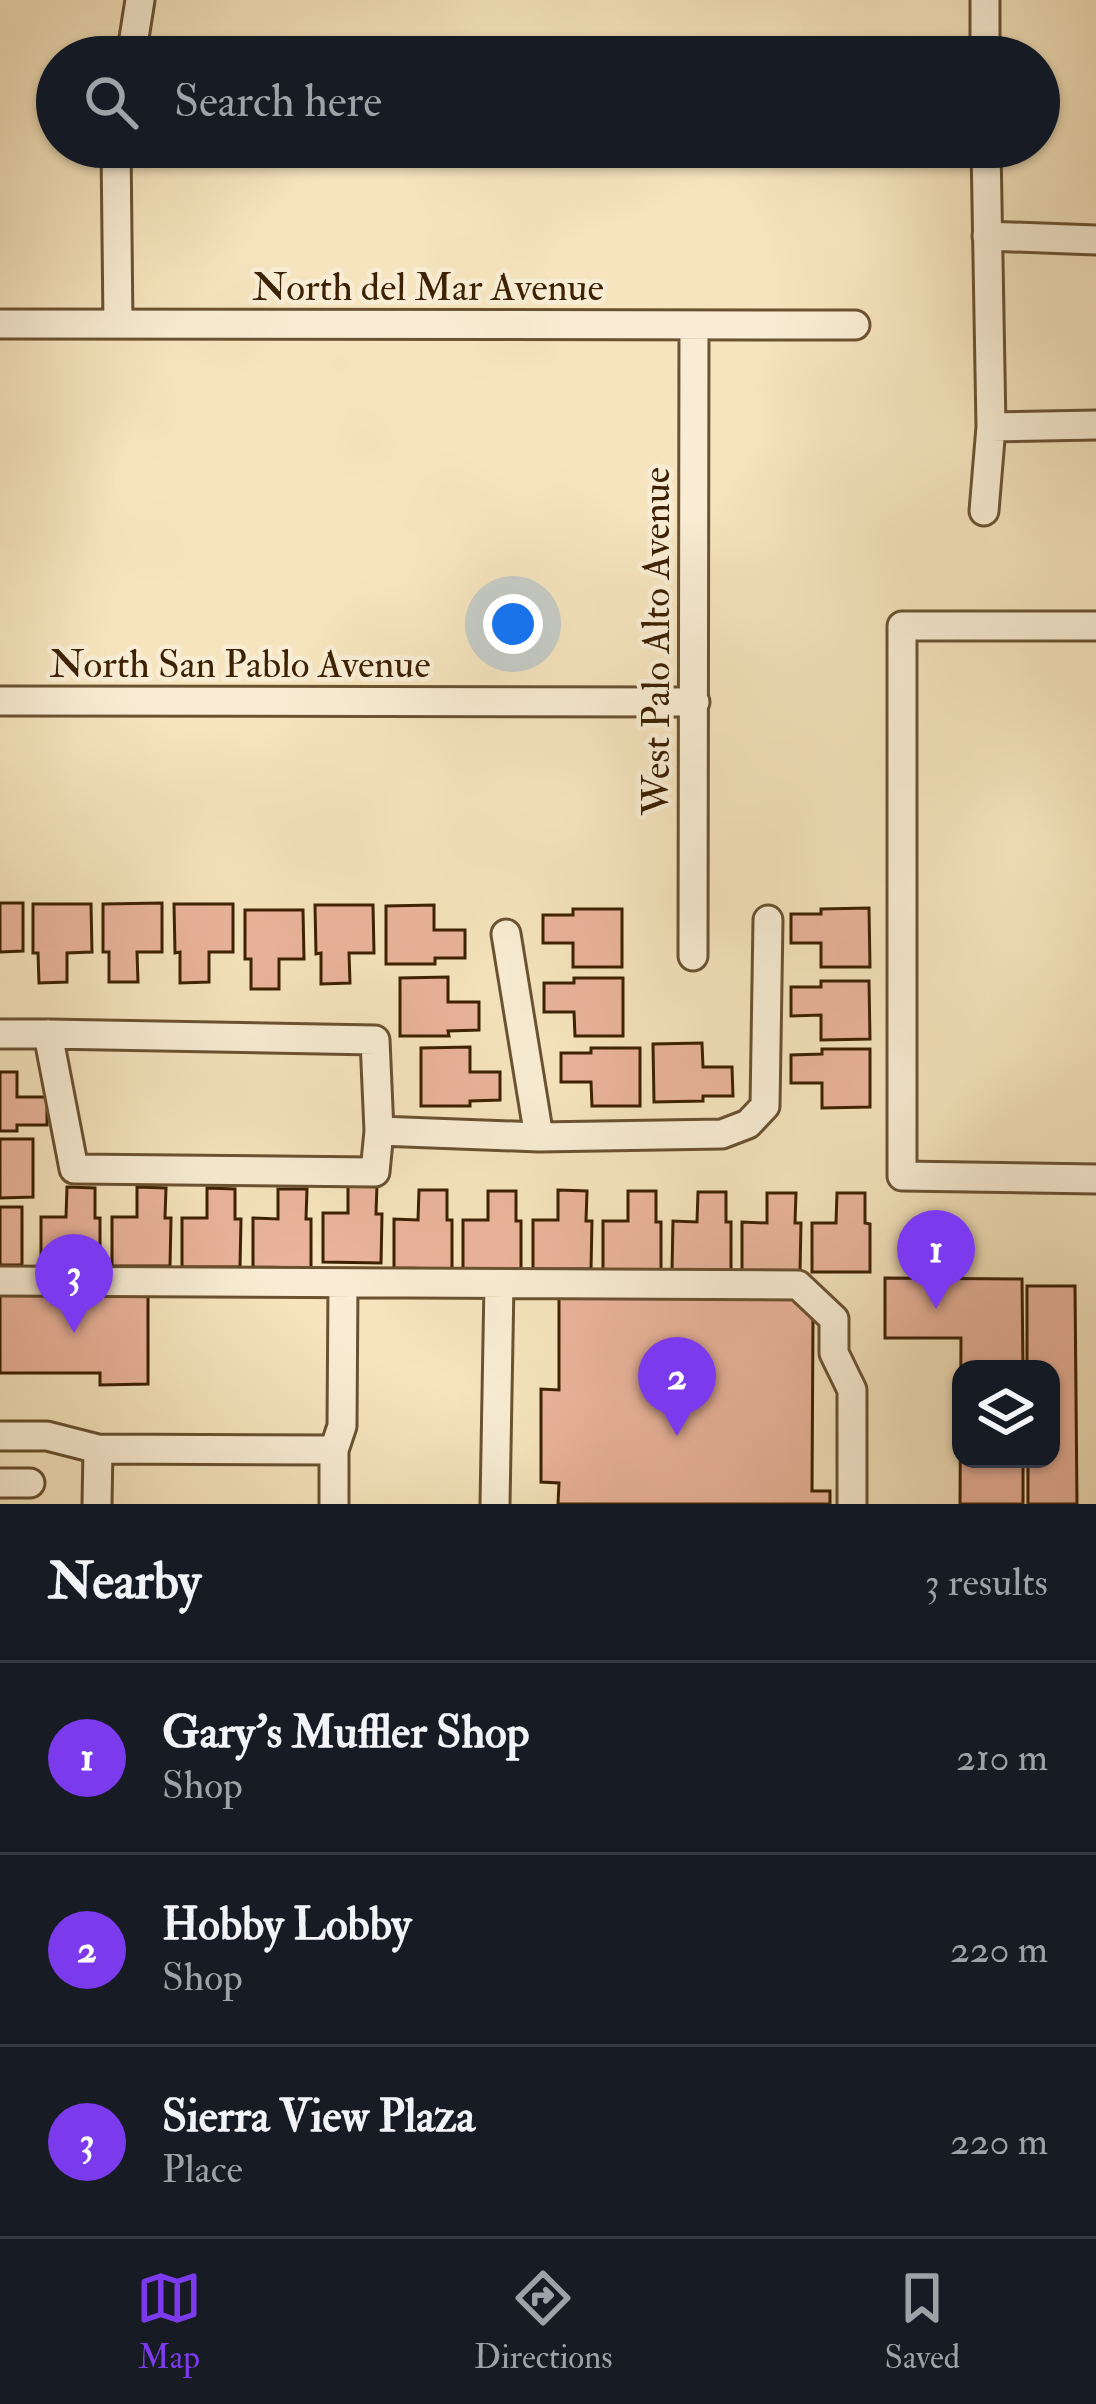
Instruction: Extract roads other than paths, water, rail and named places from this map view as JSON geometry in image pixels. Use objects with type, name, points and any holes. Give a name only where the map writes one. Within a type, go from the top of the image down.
[{"type":"street","points":[[134,36],[140,0]]},
{"type":"street","points":[[985,0],[986,36]]},
{"type":"street","points":[[116,168],[118,324]]},
{"type":"street","points":[[984,511],[991,428],[986,168]]},
{"type":"street","points":[[987,236],[1096,239]]},
{"type":"street","name":"North del Mar Avenue","points":[[0,324],[856,326]]},
{"type":"street","name":"West Palo Alto Avenue","points":[[693,956],[694,326]]},
{"type":"street","points":[[991,428],[1096,425]]},
{"type":"street","points":[[1096,626],[902,626],[902,1176],[1096,1179]]},
{"type":"street","name":"North San Pablo Avenue","points":[[0,701],[695,702]]},
{"type":"street","points":[[379,1131],[539,1137],[722,1134],[748,1124],[765,1106],[768,920]]},
{"type":"street","points":[[506,934],[539,1137]]},
{"type":"street","points":[[0,1034],[48,1034],[375,1040],[379,1131],[375,1172],[74,1169],[48,1034]]},
{"type":"street","points":[[0,1281],[798,1285],[834,1319],[834,1353],[852,1390],[852,1504]]},
{"type":"street","points":[[334,1504],[334,1450],[342,1426],[343,1283]]},
{"type":"street","points":[[495,1504],[499,1284]]},
{"type":"street","points":[[0,1436],[46,1436],[98,1449],[334,1450]]},
{"type":"street","points":[[98,1449],[98,1504]]},
{"type":"street","points":[[0,1483],[30,1483]]},
{"type":"place","name":"Gary's Muffler Shop","points":[[936,1309]]},
{"type":"place","name":"Sierra View Plaza","points":[[74,1333]]},
{"type":"place","name":"Hobby Lobby","points":[[677,1436]]}]
